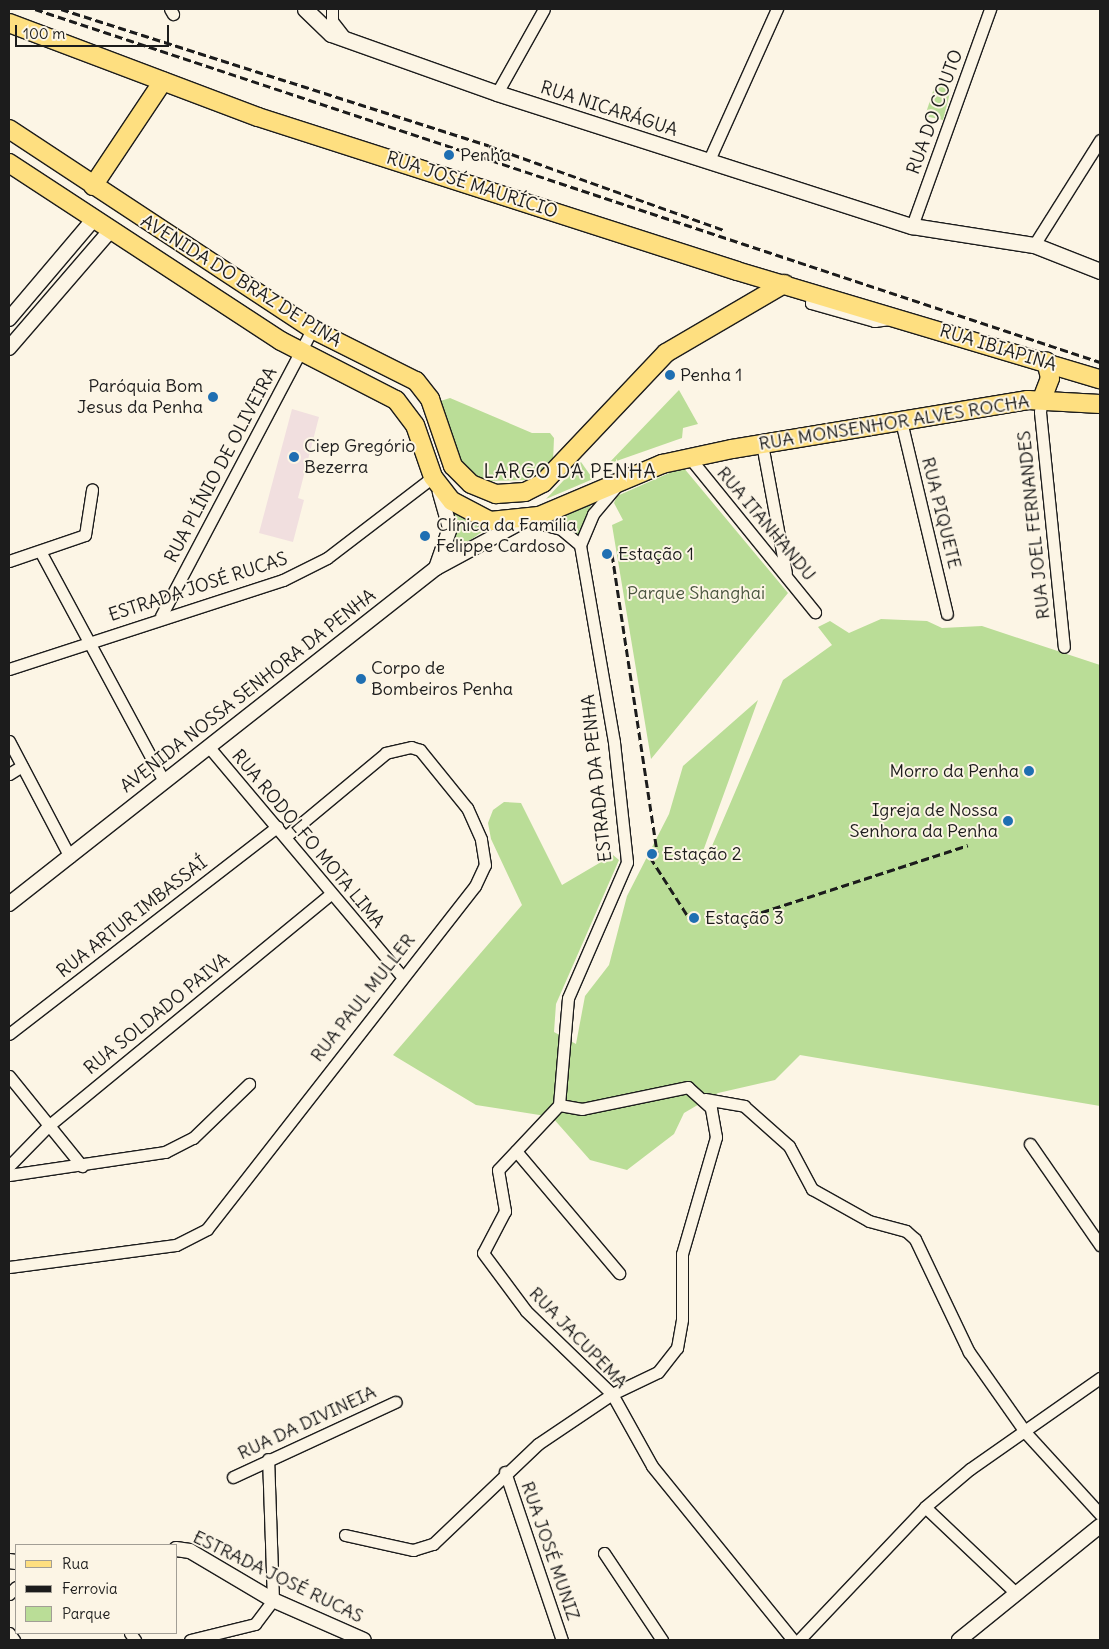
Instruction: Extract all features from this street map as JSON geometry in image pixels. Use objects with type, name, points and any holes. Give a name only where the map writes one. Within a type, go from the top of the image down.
[{"type":"main road","name":"RUA NICARÁGUA","points":[[305,9],[320,27],[348,41],[497,93],[912,226],[1034,245],[1100,271]]},
{"type":"main road","name":"RUA JOSÉ MAURÍCIO","points":[[9,23],[258,117],[784,284]]},
{"type":"main road","points":[[93,186],[162,81]]},
{"type":"main road","name":"AVENIDA DO BRAZ DE PINA","points":[[9,129],[312,329],[416,382],[430,400],[438,432],[461,474],[471,484],[496,494],[533,489],[561,467],[666,353],[784,284]]},
{"type":"main road","name":"AVENIDA DO BRAZ DE PINA","points":[[10,166],[109,232],[301,353],[396,400],[415,425],[433,477]]},
{"type":"main road","name":"RUA IBIAPINA","points":[[784,284],[814,297],[896,317],[1046,361],[1100,379]]},
{"type":"main road","points":[[1042,399],[1050,378],[1046,361]]},
{"type":"main road","name":"RUA MONSENHOR ALVES ROCHA","points":[[689,457],[1042,399],[1100,404]]},
{"type":"main road","points":[[433,477],[452,501],[481,518],[525,520],[624,479],[689,457]]},
{"type":"street","points":[[332,9],[332,21],[348,41]]},
{"type":"street","points":[[497,93],[544,9]]},
{"type":"street","points":[[709,160],[777,9]]},
{"type":"street","name":"RUA DO COUTO","points":[[912,226],[990,9]]},
{"type":"street","points":[[1034,245],[1100,140]]},
{"type":"street","points":[[9,319],[92,221]]},
{"type":"street","points":[[9,348],[109,232]]},
{"type":"street","points":[[62,256],[78,269]]},
{"type":"street","name":"RUA PLÍNIO DE OLIVEIRA","points":[[161,616],[312,329]]},
{"type":"street","name":"RUA JOEL FERNANDES","points":[[1042,399],[1040,412],[1064,647]]},
{"type":"street","name":"RUA PIQUETE","points":[[901,421],[947,614]]},
{"type":"street","points":[[762,444],[787,574]]},
{"type":"street","name":"RUA ITANHANDU","points":[[689,457],[787,574],[815,612]]},
{"type":"street","points":[[433,477],[447,507],[450,528],[436,568]]},
{"type":"street","name":"ESTRADA JOSÉ RUCAS","points":[[9,669],[87,644],[161,616],[304,571],[433,477]]},
{"type":"street","points":[[436,568],[525,520],[561,529],[580,545],[593,514],[624,479]]},
{"type":"street","points":[[9,561],[40,552],[85,535],[92,490]]},
{"type":"street","name":"ESTRADA DA PENHA","points":[[559,1105],[568,998],[627,862],[614,742],[580,545]]},
{"type":"street","points":[[40,552],[87,644],[164,781]]},
{"type":"street","name":"AVENIDA NOSSA SENHORA DA PENHA","points":[[9,904],[436,568]]},
{"type":"street","points":[[9,741],[70,857]]},
{"type":"street","name":"RUA RODOLFO MOTA LIMA","points":[[208,746],[402,976]]},
{"type":"street","name":"RUA PAUL MULLER","points":[[9,1267],[193,1239],[207,1229],[402,976],[475,886],[485,865],[481,839],[454,788],[420,750],[401,747],[386,753],[285,837]]},
{"type":"street","points":[[9,774],[22,766]]},
{"type":"street","name":"RUA ARTUR IMBASSAÍ","points":[[9,1034],[276,827]]},
{"type":"street","name":"RUA SOLDADO PAIVA","points":[[9,1166],[47,1127],[331,894]]},
{"type":"street","points":[[9,1076],[47,1127],[82,1166]]},
{"type":"street","points":[[9,1175],[145,1158],[179,1147],[250,1084]]},
{"type":"street","points":[[559,1105],[582,1109],[688,1088],[705,1099],[744,1106],[789,1146],[812,1189],[869,1221],[906,1231],[916,1240],[968,1352],[1026,1433],[1100,1514]]},
{"type":"street","points":[[345,1535],[390,1546],[419,1549],[438,1541],[505,1472],[570,1419],[612,1394],[658,1372],[677,1348],[682,1254],[716,1137],[715,1120],[705,1099]]},
{"type":"street","name":"RUA JACUPEMA","points":[[559,1105],[496,1175],[505,1211],[483,1253],[526,1311],[612,1394],[652,1466],[793,1640]]},
{"type":"street","points":[[1030,1144],[1100,1244]]},
{"type":"street","points":[[516,1151],[619,1273]]},
{"type":"street","points":[[799,1640],[925,1507],[970,1469],[1026,1433],[1100,1378]]},
{"type":"street","name":"RUA DA DIVINEIA","points":[[233,1477],[268,1459],[395,1402]]},
{"type":"street","points":[[190,1640],[255,1624],[273,1600],[268,1459]]},
{"type":"street","name":"RUA JOSÉ MUNIZ","points":[[505,1472],[562,1640]]},
{"type":"street","points":[[925,1507],[1016,1593]]},
{"type":"street","points":[[959,1640],[1100,1526]]},
{"type":"street","name":"ESTRADA JOSÉ RUCAS","points":[[178,1549],[190,1551],[273,1600],[364,1640]]},
{"type":"street","points":[[604,1553],[662,1640]]},
{"type":"street","points":[[9,1633],[14,1640]]},
{"type":"shaded area","name":"Ciep Gregório Bezerra","points":[[292,409],[319,417],[298,498],[304,500],[293,542],[259,533]]},
{"type":"green space","points":[[935,85],[951,89],[943,120],[925,116]]},
{"type":"green space","points":[[679,390],[698,424],[683,428],[682,438],[608,464]]},
{"type":"green space","points":[[450,398],[532,433],[550,433],[554,438],[553,462],[527,480],[482,481],[465,469],[452,450],[434,403]]},
{"type":"green space","points":[[581,462],[593,479],[546,499]]},
{"type":"green space","name":"Parque Shanghai","points":[[683,467],[788,593],[651,759],[612,525],[623,520],[614,503],[617,496]]},
{"type":"green space","points":[[592,503],[577,537],[557,519],[523,513],[486,529],[442,560],[447,512],[472,506],[494,512]]},
{"type":"green space","points":[[881,619],[927,621],[942,628],[982,626],[1100,665],[1100,1106],[800,1055],[775,1080],[718,1093],[684,1113],[674,1134],[627,1170],[590,1160],[552,1117],[476,1105],[393,1055],[522,905],[491,839],[488,823],[493,810],[504,802],[521,803],[562,885],[613,855],[619,860],[556,1004],[554,1032],[576,1044],[585,996],[609,965],[627,896],[669,814],[683,766],[758,700],[698,865],[709,853],[783,680],[832,645],[818,627],[830,621],[849,633]]},
{"type":"railway","points":[[35,9],[1100,362]]},
{"type":"railway","points":[[61,9],[489,146],[723,230]]},
{"type":"railway","points":[[612,554],[657,853]]},
{"type":"railway","points":[[750,916],[968,845]]},
{"type":"railway","points":[[650,857],[691,921]]},
{"type":"place","name":"Penha","points":[[449,155]]},
{"type":"place","name":"Penha 1","points":[[670,375]]},
{"type":"place","name":"Paróquia Bom Jesus da Penha","points":[[213,397]]},
{"type":"place","name":"Ciep Gregório Bezerra","points":[[294,457]]},
{"type":"place","name":"Clínica da Família Felippe Cardoso","points":[[425,536]]},
{"type":"place","name":"Estação 1","points":[[607,554]]},
{"type":"place","name":"Corpo de Bombeiros Penha","points":[[361,679]]},
{"type":"place","name":"Morro da Penha","points":[[1029,771]]},
{"type":"place","name":"Igreja de Nossa Senhora da Penha","points":[[1008,821]]},
{"type":"place","name":"Estação 2","points":[[652,854]]},
{"type":"place","name":"Estação 3","points":[[694,918]]},
{"type":"district","name":"LARGO DA PENHA","points":[[570,472]]}]
